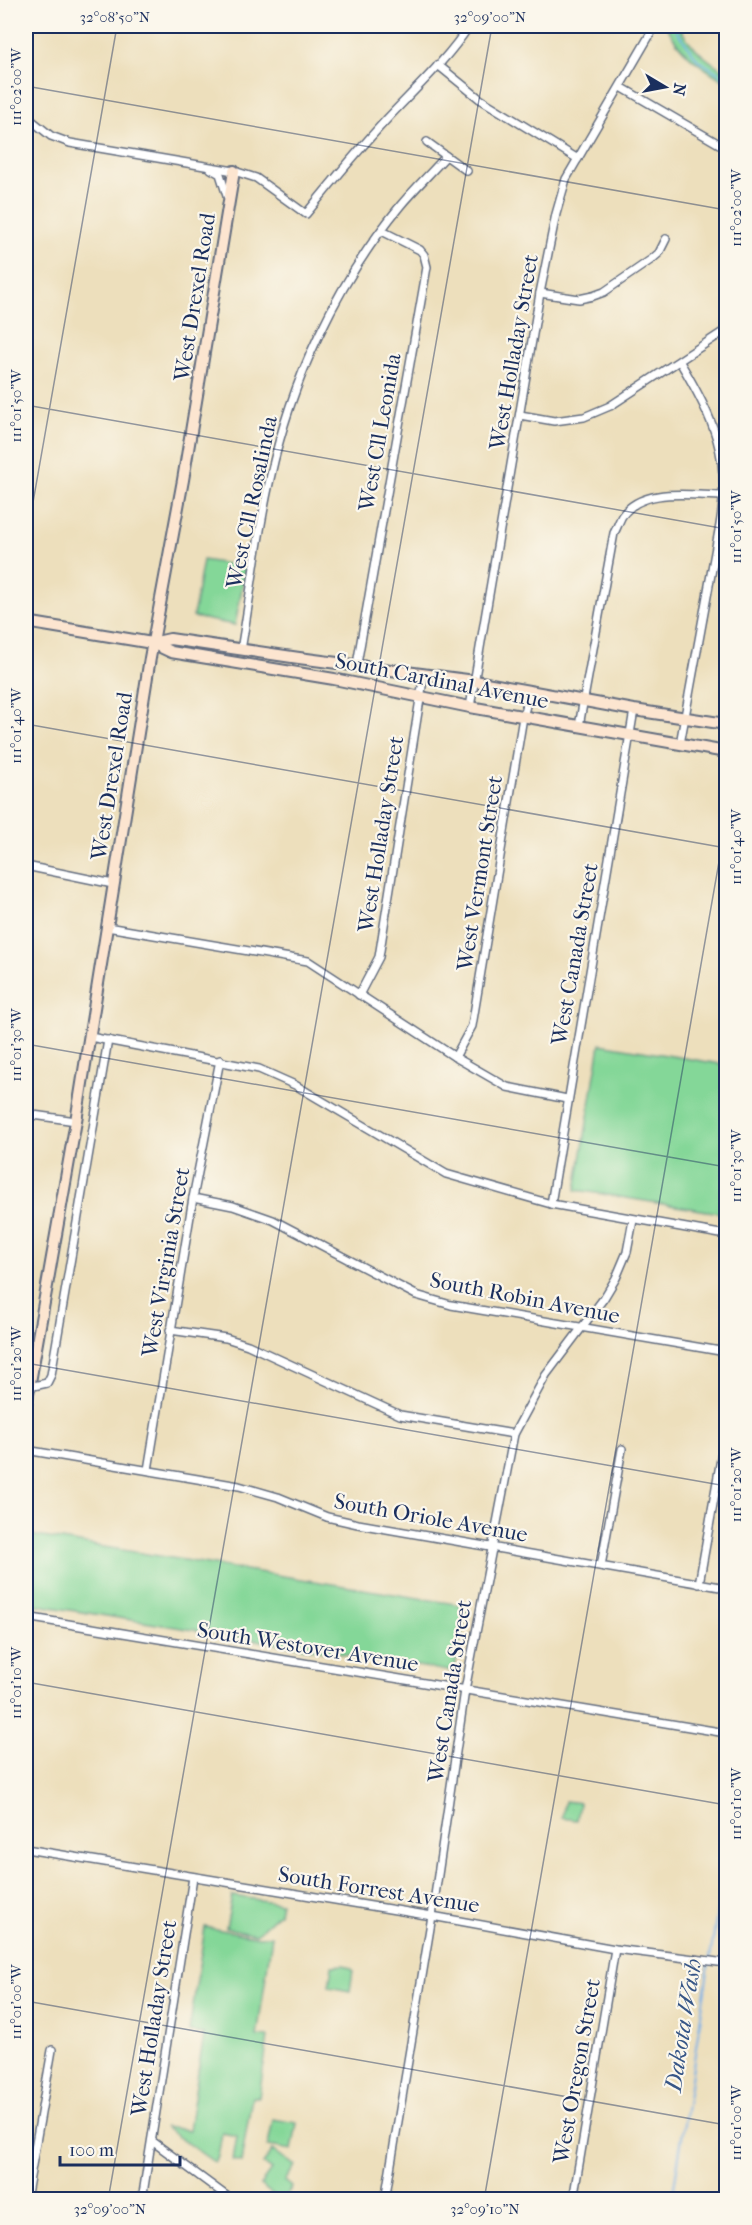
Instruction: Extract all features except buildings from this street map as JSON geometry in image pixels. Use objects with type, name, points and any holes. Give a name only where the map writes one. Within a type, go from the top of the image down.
[{"type":"main road","name":"West Drexel Road","points":[[26,1405],[90,1037],[152,643],[183,480],[234,171]]},
{"type":"main road","name":"South Cardinal Avenue","points":[[27,622],[152,643],[171,652],[334,679],[523,717],[726,752]]},
{"type":"main road","name":"South Cardinal Avenue","points":[[152,643],[170,639],[357,664],[475,681],[726,724]]},
{"type":"street","points":[[26,116],[51,136],[70,143],[234,171],[256,178],[306,214],[354,155],[438,65],[470,26]]},
{"type":"street","name":"West Holladay Street","points":[[470,707],[540,293],[556,214],[566,179],[655,26]]},
{"type":"street","points":[[438,65],[480,99],[578,159]]},
{"type":"street","points":[[621,87],[726,148]]},
{"type":"street","points":[[427,142],[467,171]]},
{"type":"street","name":"West Cll Rosalinda","points":[[241,650],[270,479],[293,397],[327,320],[348,282],[400,206],[446,156]]},
{"type":"street","points":[[206,166],[220,174],[226,189],[228,205]]},
{"type":"street","name":"West Cll Leonida","points":[[357,664],[427,267],[420,250],[382,231]]},
{"type":"street","points":[[540,293],[579,299],[604,292],[652,259],[659,253],[666,239]]},
{"type":"street","points":[[520,415],[554,421],[584,417],[610,406],[726,330]]},
{"type":"street","points":[[680,362],[703,401],[717,437],[723,470],[724,496],[680,744]]},
{"type":"street","points":[[579,726],[614,533],[622,516],[636,503],[654,496],[724,496]]},
{"type":"street","points":[[26,637],[27,622]]},
{"type":"street","name":"West Holladay Street","points":[[359,995],[379,957],[424,674]]},
{"type":"street","name":"West Vermont Street","points":[[455,1057],[472,1026],[523,717],[530,690]]},
{"type":"street","name":"West Canada Street","points":[[551,1204],[634,710]]},
{"type":"street","points":[[26,866],[113,884]]},
{"type":"street","points":[[107,927],[308,961],[455,1057],[507,1087],[567,1100]]},
{"type":"street","points":[[90,1037],[259,1069],[295,1084],[446,1174],[551,1204],[726,1236]]},
{"type":"street","points":[[28,1387],[46,1383],[51,1375],[108,1040]]},
{"type":"street","name":"West Virginia Street","points":[[148,1470],[170,1330],[220,1060]]},
{"type":"street","points":[[26,1113],[76,1121]]},
{"type":"street","name":"South Robin Avenue","points":[[194,1198],[233,1206],[273,1220],[416,1295],[451,1305],[726,1352]]},
{"type":"street","name":"West Canada Street","points":[[385,2199],[432,1916],[465,1690],[514,1434],[546,1375],[604,1298],[622,1265],[633,1220]]},
{"type":"street","points":[[170,1330],[226,1338],[248,1345],[400,1415],[514,1434]]},
{"type":"street","points":[[699,1584],[726,1430]]},
{"type":"street","points":[[601,1566],[622,1449]]},
{"type":"street","name":"South Oriole Avenue","points":[[26,1450],[239,1486],[278,1497],[327,1517],[358,1524],[726,1588]]},
{"type":"street","name":"South Westover Avenue","points":[[26,1617],[726,1733]]},
{"type":"street","name":"South Forrest Avenue","points":[[26,1849],[432,1916],[615,1949],[726,1963]]},
{"type":"street","name":"West Holladay Street","points":[[142,2199],[193,1877]]},
{"type":"street","name":"West Oregon Street","points":[[573,2199],[615,1949]]},
{"type":"street","points":[[26,2199],[52,2050]]},
{"type":"street","points":[[152,2141],[232,2199]]},
{"type":"green space","points":[[669,26],[679,26],[699,52],[726,72],[726,82],[686,53],[673,37]]},
{"type":"green space","points":[[203,560],[246,567],[235,625],[193,617]]},
{"type":"green space","points":[[600,1044],[726,1065],[726,1214],[576,1190]]},
{"type":"green space","points":[[30,1535],[468,1606],[454,1672],[26,1603],[26,1556]]},
{"type":"green space","points":[[565,1801],[580,1803],[577,1820],[562,1818]]},
{"type":"green space","points":[[232,1896],[281,1903],[279,1913],[256,1934],[226,1928]]},
{"type":"green space","points":[[205,1927],[259,1937],[272,1936],[257,2036],[268,2037],[259,2097],[252,2097],[241,2162],[233,2160],[237,2136],[222,2133],[218,2157],[214,2162],[164,2127],[189,2130],[204,2034],[189,2032]]},
{"type":"green space","points":[[344,1965],[353,1970],[350,1991],[329,1987],[332,1966]]},
{"type":"green space","points":[[273,2119],[297,2123],[292,2150],[268,2146]]},
{"type":"green space","points":[[273,2150],[295,2166],[285,2181],[292,2187],[283,2199],[279,2199],[260,2185],[271,2170],[263,2164]]},
{"type":"waterway","points":[[673,26],[698,60],[726,78]]},
{"type":"waterway","name":"Dakota Wash","points":[[672,2200],[726,1856]]}]
